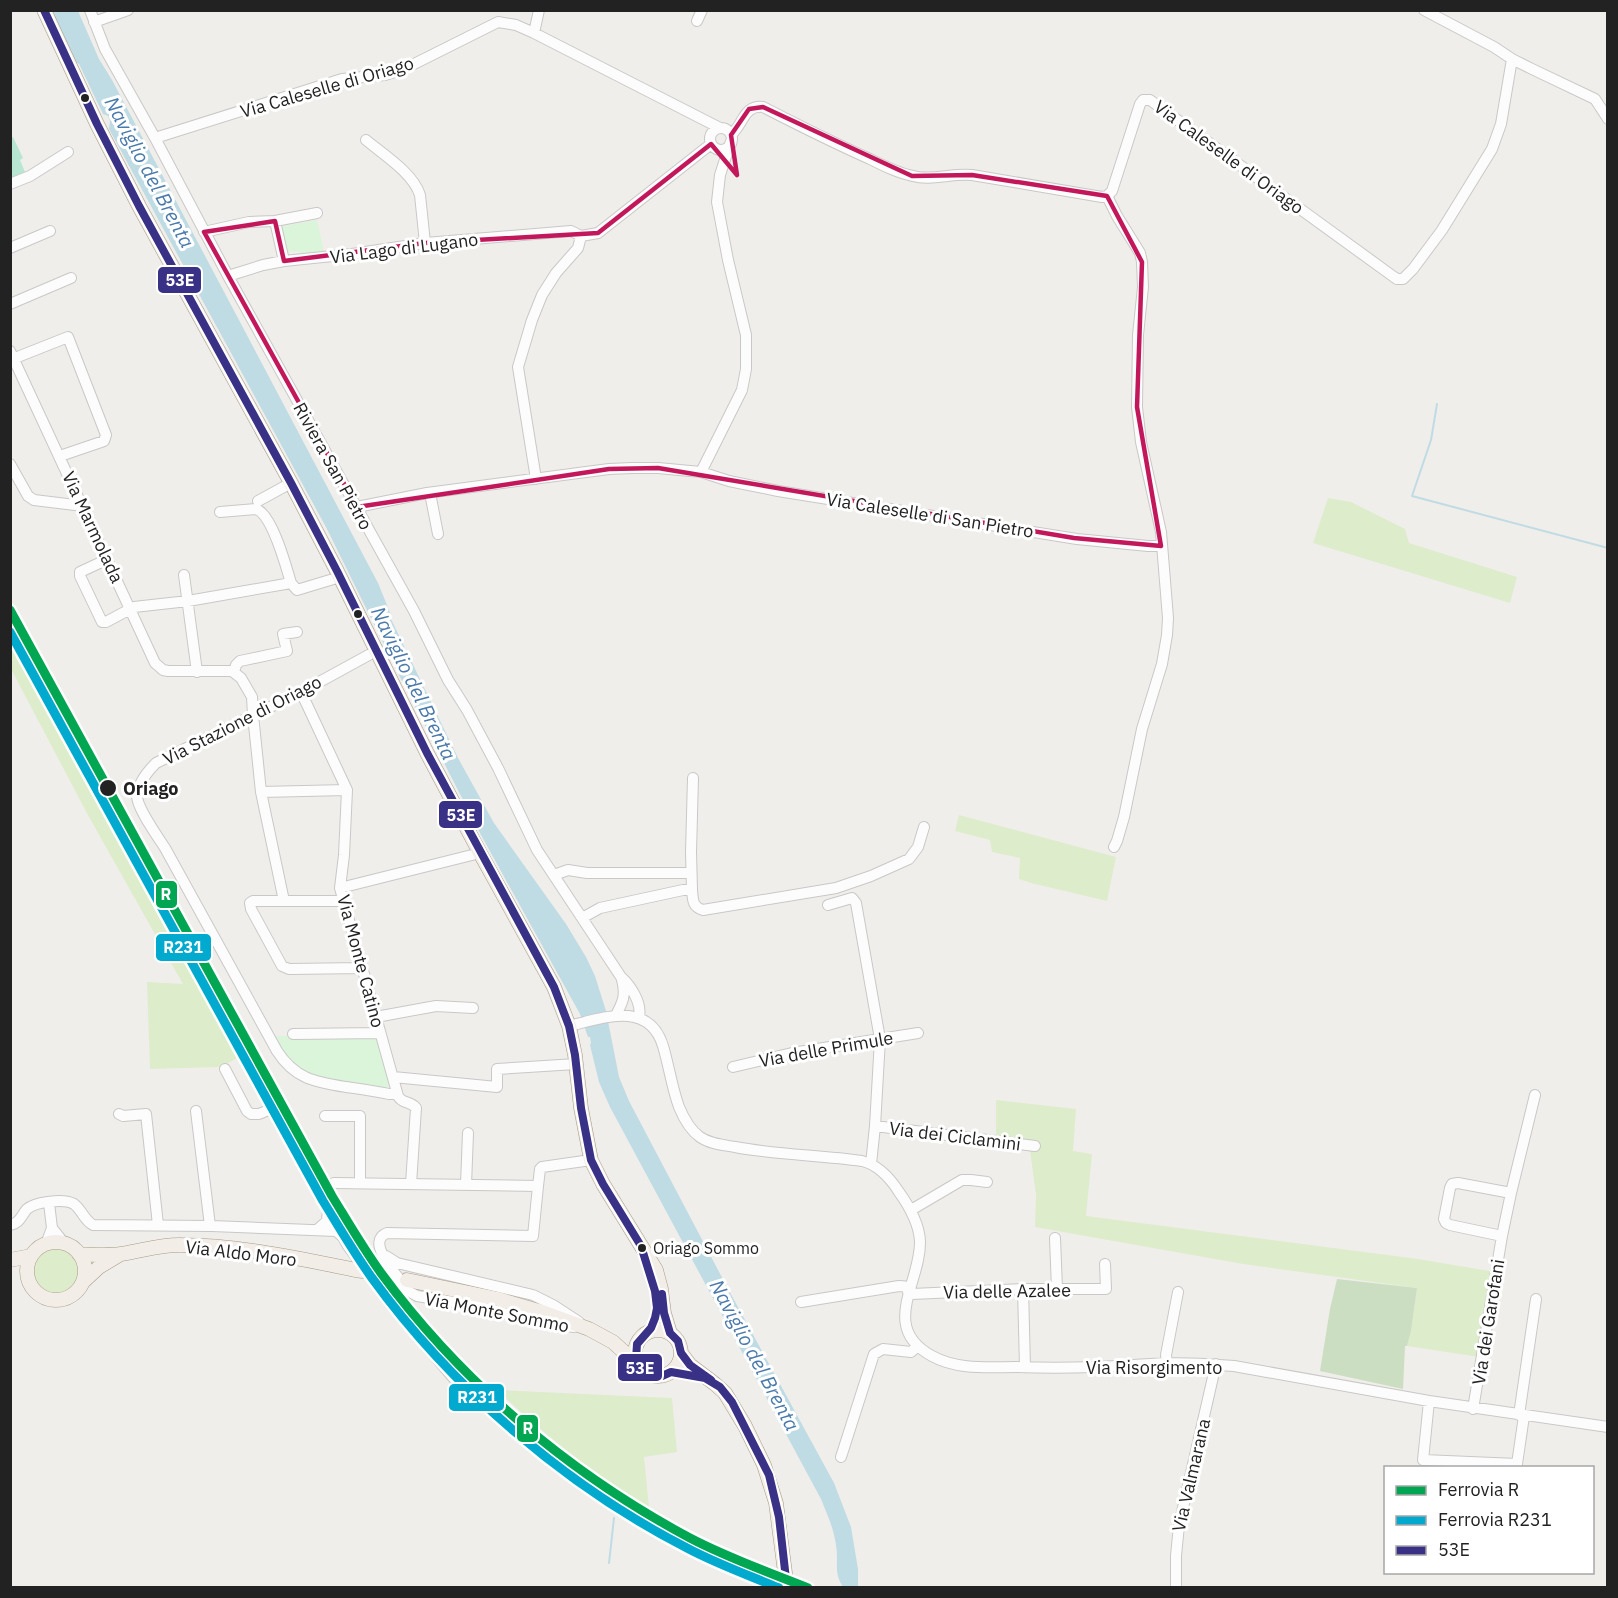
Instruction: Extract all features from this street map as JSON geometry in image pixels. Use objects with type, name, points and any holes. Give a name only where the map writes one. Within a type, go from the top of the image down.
[{"type":"main road","points":[[44,10],[97,124],[139,206],[291,483],[480,853],[574,1024],[581,1108],[591,1160],[603,1184],[656,1270],[670,1334]]},
{"type":"main road","points":[[51,1242],[64,1243],[75,1249],[85,1265],[84,1281],[75,1294],[61,1300],[53,1300],[33,1290],[28,1279],[27,1268],[32,1256],[40,1247],[51,1242]]},
{"type":"main road","name":"Via Aldo Moro","points":[[79,1254],[121,1254],[159,1246],[199,1246],[264,1253],[361,1271]]},
{"type":"main road","points":[[638,1364],[635,1349],[655,1318],[656,1300],[641,1246]]},
{"type":"main road","name":"Via Aldo Moro","points":[[84,1281],[99,1267],[121,1254]]},
{"type":"main road","points":[[10,1260],[32,1256]]},
{"type":"main road","points":[[10,1269],[28,1279]]},
{"type":"main road","points":[[407,1280],[498,1299],[620,1338],[659,1330],[670,1334],[680,1344],[679,1364],[671,1372],[662,1376],[652,1376],[644,1372],[613,1342],[594,1331]]},
{"type":"main road","points":[[681,1353],[690,1365],[720,1388],[732,1402],[769,1475],[779,1516],[787,1583]]},
{"type":"main road","points":[[671,1372],[705,1378]]},
{"type":"street","name":"Riviera San Pietro","points":[[90,10],[105,49],[414,611],[448,680],[484,741],[537,850],[621,976],[637,1017]]},
{"type":"street","points":[[94,22],[128,10]]},
{"type":"street","points":[[534,33],[539,10]]},
{"type":"street","points":[[1424,10],[1494,46],[1512,59],[1595,99],[1608,119]]},
{"type":"street","name":"Via Caleselle di Oriago","points":[[155,138],[342,79],[385,75],[404,69],[498,22],[516,25],[534,33],[720,128]]},
{"type":"street","name":"Via Caleselle di Oriago","points":[[1107,196],[1115,184],[1140,104],[1143,100],[1150,100],[1394,277],[1403,279],[1442,230],[1492,149],[1501,124],[1512,59]]},
{"type":"street","points":[[701,471],[742,390],[746,369],[746,335],[717,202],[720,175],[731,138],[726,130],[716,129],[710,136],[711,144],[719,150],[726,148],[731,138],[749,109],[755,106],[763,107],[900,173],[927,178],[972,175],[1107,196],[1140,253],[1142,262],[1143,287],[1138,335],[1137,407],[1141,442],[1158,516],[1168,618],[1162,664],[1142,729],[1124,817],[1114,848]]},
{"type":"street","points":[[366,140],[408,175],[418,188],[425,243]]},
{"type":"street","name":"Via Lago di Lugano","points":[[228,276],[284,261],[425,243],[571,231],[581,236],[598,233],[711,144]]},
{"type":"street","points":[[10,184],[30,176],[68,152]]},
{"type":"street","points":[[204,232],[249,222],[275,221],[317,213]]},
{"type":"street","points":[[275,221],[284,261]]},
{"type":"street","points":[[10,248],[50,231]]},
{"type":"street","points":[[536,479],[518,367],[542,295],[555,273],[578,248],[581,236]]},
{"type":"street","points":[[10,304],[71,278]]},
{"type":"street","points":[[12,357],[68,337],[106,435],[104,441],[60,456]]},
{"type":"street","name":"Via Marmolada","points":[[12,357],[158,667],[168,671],[226,670],[234,672]]},
{"type":"street","points":[[10,464],[28,496],[34,500],[83,506]]},
{"type":"street","name":"Via Caleselle di San Pietro","points":[[357,507],[430,493],[609,469],[658,468],[701,471],[729,481],[778,491],[1077,538],[1161,546]]},
{"type":"street","points":[[258,501],[291,483]]},
{"type":"street","points":[[430,493],[438,534]]},
{"type":"street","points":[[220,512],[256,509],[261,511],[276,537],[291,583],[297,590],[340,577]]},
{"type":"street","points":[[108,559],[80,572],[102,622],[134,607],[188,601],[291,583]]},
{"type":"street","points":[[184,575],[197,672]]},
{"type":"street","points":[[284,901],[261,792],[252,697],[243,680],[234,672],[240,661],[287,651],[283,634],[297,632]]},
{"type":"street","name":"Via Stazione di Oriago","points":[[376,651],[301,692],[156,763],[144,778],[137,800],[277,1051],[292,1070],[314,1082],[397,1094]]},
{"type":"street","name":"Via Monte Catino","points":[[301,692],[347,790],[340,888],[397,1094]]},
{"type":"street","points":[[693,778],[692,890],[694,904],[703,910],[836,888],[871,876],[909,859],[918,847],[924,827]]},
{"type":"street","points":[[261,792],[347,790]]},
{"type":"street","points":[[340,888],[480,853]]},
{"type":"street","points":[[554,875],[568,870],[587,873],[691,873]]},
{"type":"street","points":[[582,918],[594,910],[612,904],[692,890]]},
{"type":"street","points":[[828,905],[852,898],[856,903],[880,1039],[871,1164]]},
{"type":"street","points":[[343,901],[253,901],[250,903],[251,909],[282,966],[289,969],[362,968]]},
{"type":"street","points":[[614,1016],[624,999],[621,976]]},
{"type":"street","points":[[376,1017],[441,1005],[473,1008]]},
{"type":"street","points":[[574,1024],[614,1016],[637,1017],[651,1025],[659,1037],[682,1114],[700,1136],[715,1143],[751,1150],[845,1159],[871,1164],[895,1184],[911,1210],[920,1242],[919,1255],[905,1310],[907,1329],[918,1346],[911,1352],[883,1349],[874,1354],[841,1456]]},
{"type":"street","points":[[293,1034],[380,1033]]},
{"type":"street","name":"Via delle Primule","points":[[733,1067],[792,1053],[918,1033]]},
{"type":"street","points":[[393,1077],[497,1086],[497,1069],[576,1065]]},
{"type":"street","points":[[225,1069],[251,1114],[259,1114],[271,1108],[276,1111],[328,1209],[327,1221],[317,1230]]},
{"type":"street","points":[[397,1094],[401,1101],[413,1104],[416,1109],[411,1184]]},
{"type":"street","name":"Via dei Garofani","points":[[1473,1409],[1510,1193],[1535,1095]]},
{"type":"street","points":[[196,1111],[210,1226]]},
{"type":"street","points":[[119,1114],[123,1116],[146,1114],[158,1225]]},
{"type":"street","points":[[325,1116],[360,1116],[360,1183]]},
{"type":"street","name":"Via dei Ciclamini","points":[[875,1126],[1035,1146]]},
{"type":"street","points":[[466,1185],[468,1133]]},
{"type":"street","points":[[379,1246],[381,1236],[387,1233],[532,1236],[540,1169],[591,1160]]},
{"type":"street","points":[[911,1210],[962,1180],[987,1182]]},
{"type":"street","points":[[334,1182],[538,1186]]},
{"type":"street","name":"Via dei Garofani","points":[[1502,1236],[1450,1226],[1444,1219],[1452,1184],[1458,1183],[1510,1193]]},
{"type":"street","points":[[10,1225],[18,1222],[31,1207],[49,1203],[52,1227],[46,1244]]},
{"type":"street","name":"Via Monte Sommo","points":[[49,1203],[72,1203],[93,1225],[210,1226],[340,1233],[389,1302],[468,1395]]},
{"type":"street","points":[[52,1227],[64,1243]]},
{"type":"street","points":[[1055,1238],[1057,1289]]},
{"type":"street","name":"Via Monte Sommo","points":[[379,1246],[387,1257],[397,1263],[533,1295],[594,1331]]},
{"type":"street","name":"Via Monte Sommo","points":[[379,1246],[387,1262],[410,1292],[417,1296],[478,1306],[552,1325],[594,1331]]},
{"type":"street","name":"Via delle Azalee","points":[[909,1289],[912,1293],[1106,1289],[1105,1264]]},
{"type":"street","points":[[801,1302],[898,1286],[909,1289]]},
{"type":"street","points":[[1023,1289],[1025,1367]]},
{"type":"street","points":[[1167,1363],[1166,1355],[1178,1292]]},
{"type":"street","points":[[1428,1401],[1423,1460],[1517,1464],[1536,1299]]},
{"type":"street","name":"Via Risorgimento","points":[[918,1346],[932,1357],[959,1366],[1094,1367],[1167,1363],[1234,1366],[1473,1409],[1608,1427]]},
{"type":"street","name":"Via Valmarana","points":[[1176,1587],[1179,1525],[1216,1364]]},
{"type":"highlighted area","points":[[763,107],[912,176],[972,175],[1107,196],[1142,262],[1137,407],[1161,546],[1074,538],[658,468],[609,469],[357,507],[204,232],[275,221],[284,261],[425,243],[598,233],[711,144],[737,175],[731,135],[749,109]]},
{"type":"green space","points":[[13,137],[23,158],[20,160],[25,172],[11,178],[11,138]]},
{"type":"green space","points":[[317,220],[324,252],[284,252],[278,227]]},
{"type":"green space","points":[[1328,498],[1351,502],[1405,529],[1409,543],[1517,577],[1510,603],[1313,543]]},
{"type":"green space","points":[[10,619],[96,776],[92,779],[134,856],[138,854],[246,1053],[221,1067],[150,1069],[147,982],[183,984],[89,817],[11,669]]},
{"type":"green space","points":[[959,815],[1116,857],[1107,901],[1019,879],[1020,858],[992,852],[990,840],[955,831]]},
{"type":"green space","points":[[274,1036],[373,1036],[377,1038],[390,1084],[385,1089],[310,1075],[287,1059]]},
{"type":"green space","points":[[996,1100],[1076,1109],[1073,1151],[1092,1154],[1086,1216],[1418,1259],[1501,1273],[1486,1358],[1407,1346],[1417,1288],[1243,1264],[1035,1227],[1036,1195],[1030,1150],[996,1138]]},
{"type":"green space","points":[[56,1247],[73,1254],[80,1271],[73,1288],[56,1295],[39,1288],[32,1271],[39,1254]]},
{"type":"green space","points":[[1337,1279],[1417,1288],[1411,1331],[1407,1346],[1405,1346],[1403,1389],[1320,1371]]},
{"type":"green space","points":[[497,1390],[672,1398],[677,1452],[644,1457],[649,1508],[570,1453]]},
{"type":"water","name":"Naviglio del Brenta","points":[[51,11],[78,11],[99,59],[378,583],[390,617],[458,758],[494,823],[566,924],[586,957],[595,976],[606,1011],[619,1077],[629,1101],[834,1483],[851,1527],[858,1569],[858,1587],[843,1587],[837,1571],[835,1539],[821,1499],[610,1107],[599,1082],[590,1037],[588,1037],[580,1014],[481,835],[327,529],[109,129],[108,116],[103,114]]},
{"type":"waterway","points":[[1437,404],[1431,440],[1412,496],[1608,548]]},
{"type":"waterway","points":[[609,1563],[614,1518]]},
{"type":"tunnel","points":[[361,1271],[407,1280]]},
{"type":"rail line","name":"R","points":[[10,610],[332,1196],[374,1264],[413,1313],[447,1352],[521,1423],[602,1485],[690,1538],[808,1588]]},
{"type":"rail line","name":"R231","points":[[10,632],[323,1201],[365,1269],[404,1319],[438,1358],[514,1431],[598,1495],[687,1548],[779,1588]]},
{"type":"transit line","name":"53E","points":[[44,10],[97,124],[139,206],[291,483],[427,753],[554,987],[569,1026],[591,1160],[641,1246],[655,1291],[657,1308],[655,1318],[651,1328],[637,1344],[636,1359],[640,1368],[652,1376],[662,1376],[671,1372],[705,1378],[720,1387],[732,1402],[769,1475],[779,1517],[787,1588]]},
{"type":"transit line","name":"53E","points":[[662,1294],[664,1313],[670,1333],[678,1341],[681,1353],[690,1365],[711,1380]]},
{"type":"place","name":"Oriago","points":[[108,788]]},
{"type":"place","name":"Oriago Sommo","points":[[642,1248]]}]
